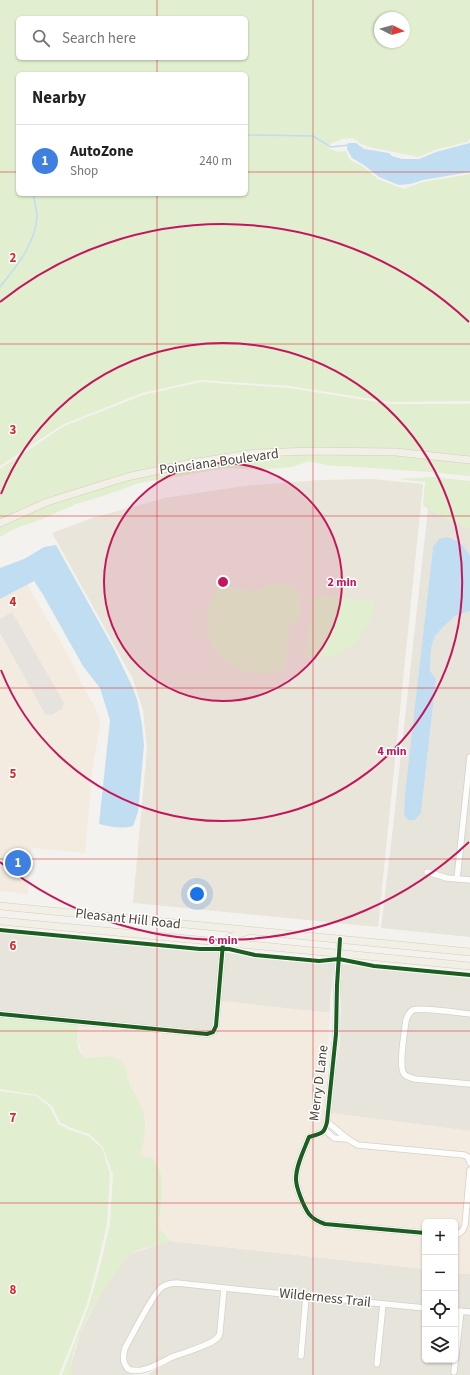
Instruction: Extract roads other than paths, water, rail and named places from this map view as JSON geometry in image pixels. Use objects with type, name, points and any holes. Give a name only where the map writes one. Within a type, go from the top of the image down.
[{"type":"main road","name":"Poinciana Boulevard","points":[[0,522],[47,502],[127,477],[257,453],[314,451],[396,452],[470,460]]},
{"type":"main road","name":"Pleasant Hill Road","points":[[0,906],[470,952]]},
{"type":"main road","name":"Pleasant Hill Road","points":[[0,921],[470,966]]},
{"type":"main road","points":[[223,942],[233,936],[250,930]]},
{"type":"street","points":[[457,879],[467,810],[470,757]]},
{"type":"street","points":[[427,872],[447,878],[470,880]]},
{"type":"street","name":"Merry D Lane","points":[[340,939],[336,1034],[327,1122],[325,1130],[321,1134],[309,1137],[298,1165],[296,1179],[300,1193],[310,1215],[319,1222],[325,1224],[422,1233]]},
{"type":"street","points":[[0,1014],[210,1033],[213,1032],[216,1026],[223,942]]},
{"type":"street","points":[[470,1014],[414,1009],[409,1013],[406,1020],[401,1065],[402,1073],[415,1079],[470,1084]]},
{"type":"street","name":"Merry D Lane","points":[[327,1122],[339,1131],[346,1139]]},
{"type":"street","name":"Merry D Lane","points":[[325,1130],[334,1138],[346,1139],[358,1145],[464,1155],[468,1157],[470,1163]]},
{"type":"street","points":[[458,1234],[463,1231],[466,1225],[470,1170]]},
{"type":"street","name":"Wilderness Trail","points":[[224,1288],[220,1331],[218,1337],[212,1342],[172,1358],[146,1373],[138,1374],[124,1365],[123,1358],[125,1348],[155,1296],[162,1287],[170,1284],[178,1283],[422,1308]]},
{"type":"street","points":[[300,1356],[306,1296]]},
{"type":"street","points":[[377,1364],[383,1304]]},
{"type":"street","points":[[458,1311],[470,1312]]},
{"type":"street","points":[[454,1372],[457,1327]]},
{"type":"water","points":[[348,143],[356,143],[364,149],[389,153],[392,156],[402,159],[419,159],[436,152],[470,143],[470,172],[399,185],[379,177],[352,158],[347,149]]},
{"type":"water","points":[[447,537],[460,543],[470,555],[470,611],[455,616],[443,627],[435,636],[431,649],[430,671],[436,679],[421,813],[415,820],[408,820],[404,815],[405,795],[433,547],[439,539]]},
{"type":"water","points":[[56,545],[114,649],[137,699],[144,745],[138,812],[133,826],[116,827],[99,824],[110,720],[100,688],[83,666],[34,581],[0,599],[0,568],[24,559],[44,547]]},
{"type":"waterway","points":[[248,135],[313,136],[331,147],[350,145]]},
{"type":"waterway","points":[[0,287],[24,254],[33,236],[37,216],[33,196]]},
{"type":"place","name":"AutoZone","points":[[18,863]]}]
